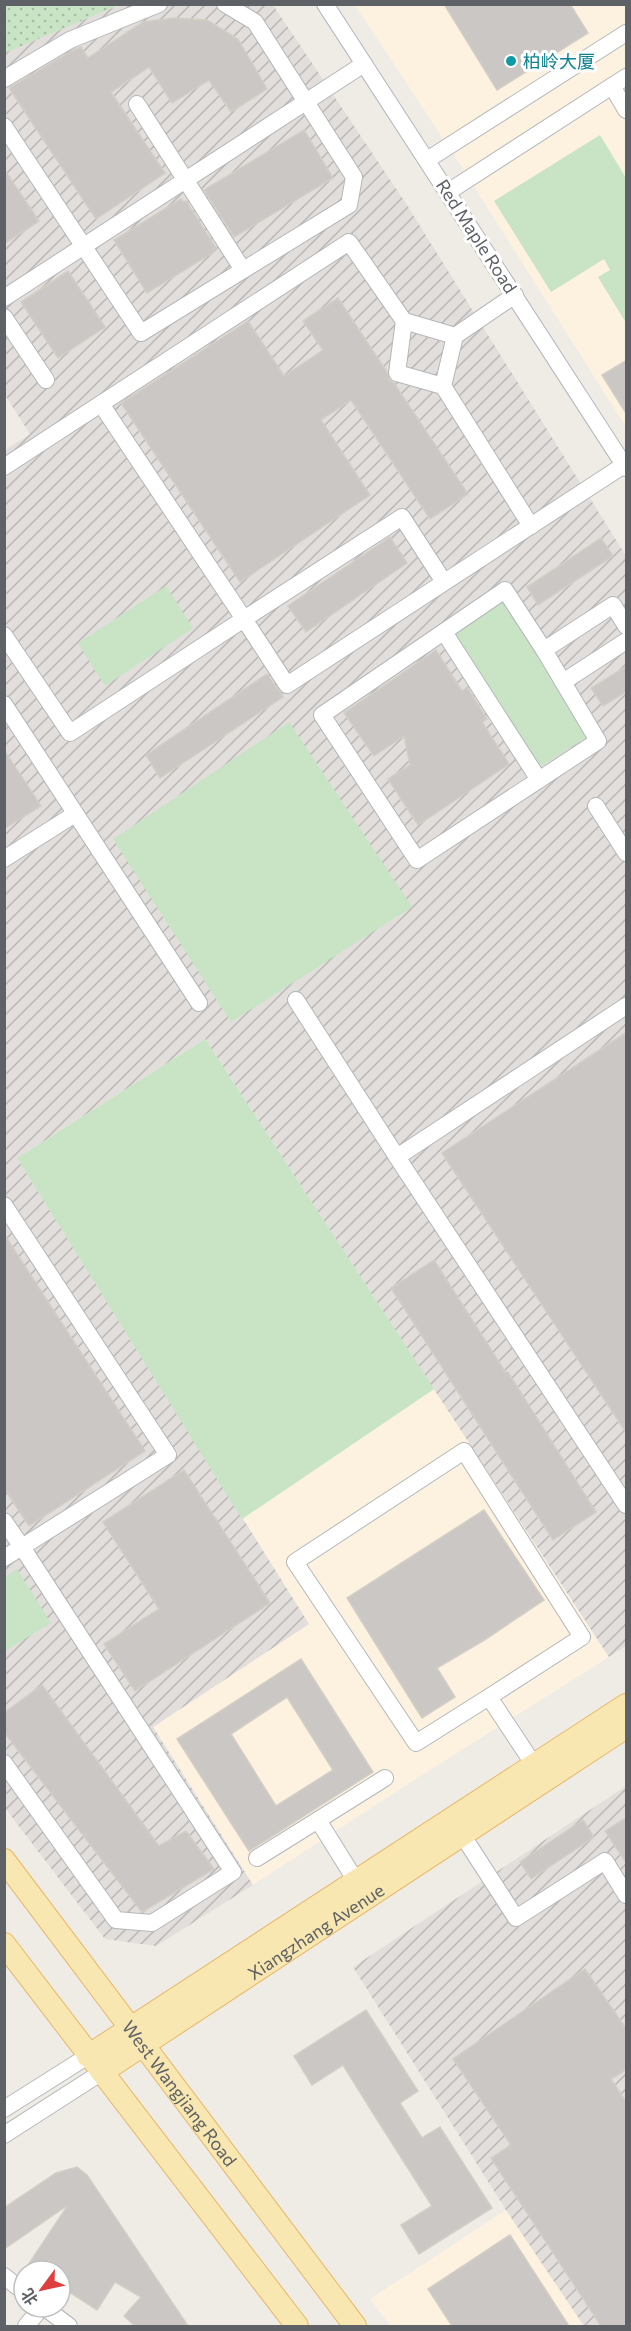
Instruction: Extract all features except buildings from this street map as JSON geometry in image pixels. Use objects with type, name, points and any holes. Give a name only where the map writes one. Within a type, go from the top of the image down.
[{"type":"main road","name":"Xiangzhang Avenue","points":[[95,2064],[356,1881],[627,1705]]},
{"type":"main road","name":"Xiangzhang Avenue","points":[[137,2036],[463,1836],[627,1727]]},
{"type":"main road","name":"West Wangjiang Road","points":[[4,1860],[355,2326]]},
{"type":"main road","points":[[4,1944],[297,2326]]},
{"type":"street","points":[[4,79],[70,40],[159,4]]},
{"type":"street","points":[[4,126],[141,333],[349,205],[354,177],[255,22],[225,4]]},
{"type":"street","name":"Red Maple Road","points":[[325,4],[625,466]]},
{"type":"street","points":[[427,160],[627,33]]},
{"type":"street","points":[[4,298],[364,64]]},
{"type":"street","points":[[448,192],[627,77]]},
{"type":"street","points":[[612,86],[627,110]]},
{"type":"street","points":[[137,104],[243,270]]},
{"type":"street","points":[[4,467],[349,242],[404,321],[455,336]]},
{"type":"street","points":[[443,386],[455,336],[515,295]]},
{"type":"street","points":[[4,317],[46,380]]},
{"type":"street","points":[[404,321],[397,373],[443,386],[531,526]]},
{"type":"street","points":[[101,404],[287,685],[625,466]]},
{"type":"street","points":[[4,635],[70,733],[402,517],[444,582]]},
{"type":"street","points":[[505,590],[598,741],[417,860],[322,715],[444,632],[505,590]]},
{"type":"street","points":[[543,650],[613,605],[626,623]]},
{"type":"street","points":[[444,632],[539,780]]},
{"type":"street","points":[[563,682],[627,641]]},
{"type":"street","points":[[4,704],[199,1003]]},
{"type":"street","points":[[596,806],[627,853]]},
{"type":"street","points":[[4,859],[75,814]]},
{"type":"street","points":[[296,1000],[627,1505]]},
{"type":"street","points":[[397,1157],[627,1006]]},
{"type":"street","points":[[4,1205],[168,1455],[4,1558]]},
{"type":"street","points":[[464,1451],[582,1637],[489,1696],[416,1743],[295,1562],[464,1451]]},
{"type":"street","points":[[4,1521],[232,1872],[152,1923],[116,1920],[4,1763]]},
{"type":"street","points":[[489,1696],[534,1765]]},
{"type":"street","points":[[257,1858],[385,1778]]},
{"type":"street","points":[[318,1820],[356,1881]]},
{"type":"street","points":[[463,1836],[516,1918],[605,1862],[627,1895]]},
{"type":"street","name":"Xiangzhang Avenue","points":[[4,2109],[95,2064]]},
{"type":"street","name":"Xiangzhang Avenue","points":[[4,2135],[95,2064]]},
{"type":"shaded area","points":[[119,5],[273,5],[405,202],[626,556],[626,1646],[609,1657],[205,1039],[17,1158],[309,1624],[153,1727],[253,1885],[156,1946],[105,1939],[5,1808],[4,451],[30,434],[5,395],[4,53]]},
{"type":"shaded area","points":[[355,5],[626,5],[626,427],[461,166]]},
{"type":"shaded area","points":[[434,1389],[609,1657],[253,1885],[153,1727],[309,1624],[242,1519]]},
{"type":"shaded area","points":[[626,1786],[626,2326],[584,2326],[506,2210],[353,1967]]},
{"type":"shaded area","points":[[506,2210],[584,2326],[391,2326],[370,2299]]},
{"type":"green space","points":[[5,4],[119,4],[119,5],[5,53]]},
{"type":"green space","points":[[600,135],[626,178],[626,323],[598,277],[610,270],[604,259],[551,292],[494,201]]},
{"type":"green space","points":[[166,586],[193,628],[105,686],[78,643]]},
{"type":"green space","points":[[504,597],[589,736],[538,768],[452,632]]},
{"type":"green space","points":[[289,722],[412,907],[231,1022],[113,839]]},
{"type":"green space","points":[[205,1039],[434,1389],[242,1519],[17,1158]]},
{"type":"green space","points":[[17,1569],[51,1623],[5,1651],[5,1577]]},
{"type":"place","name":"柏岭大厦","points":[[511,61]]}]
